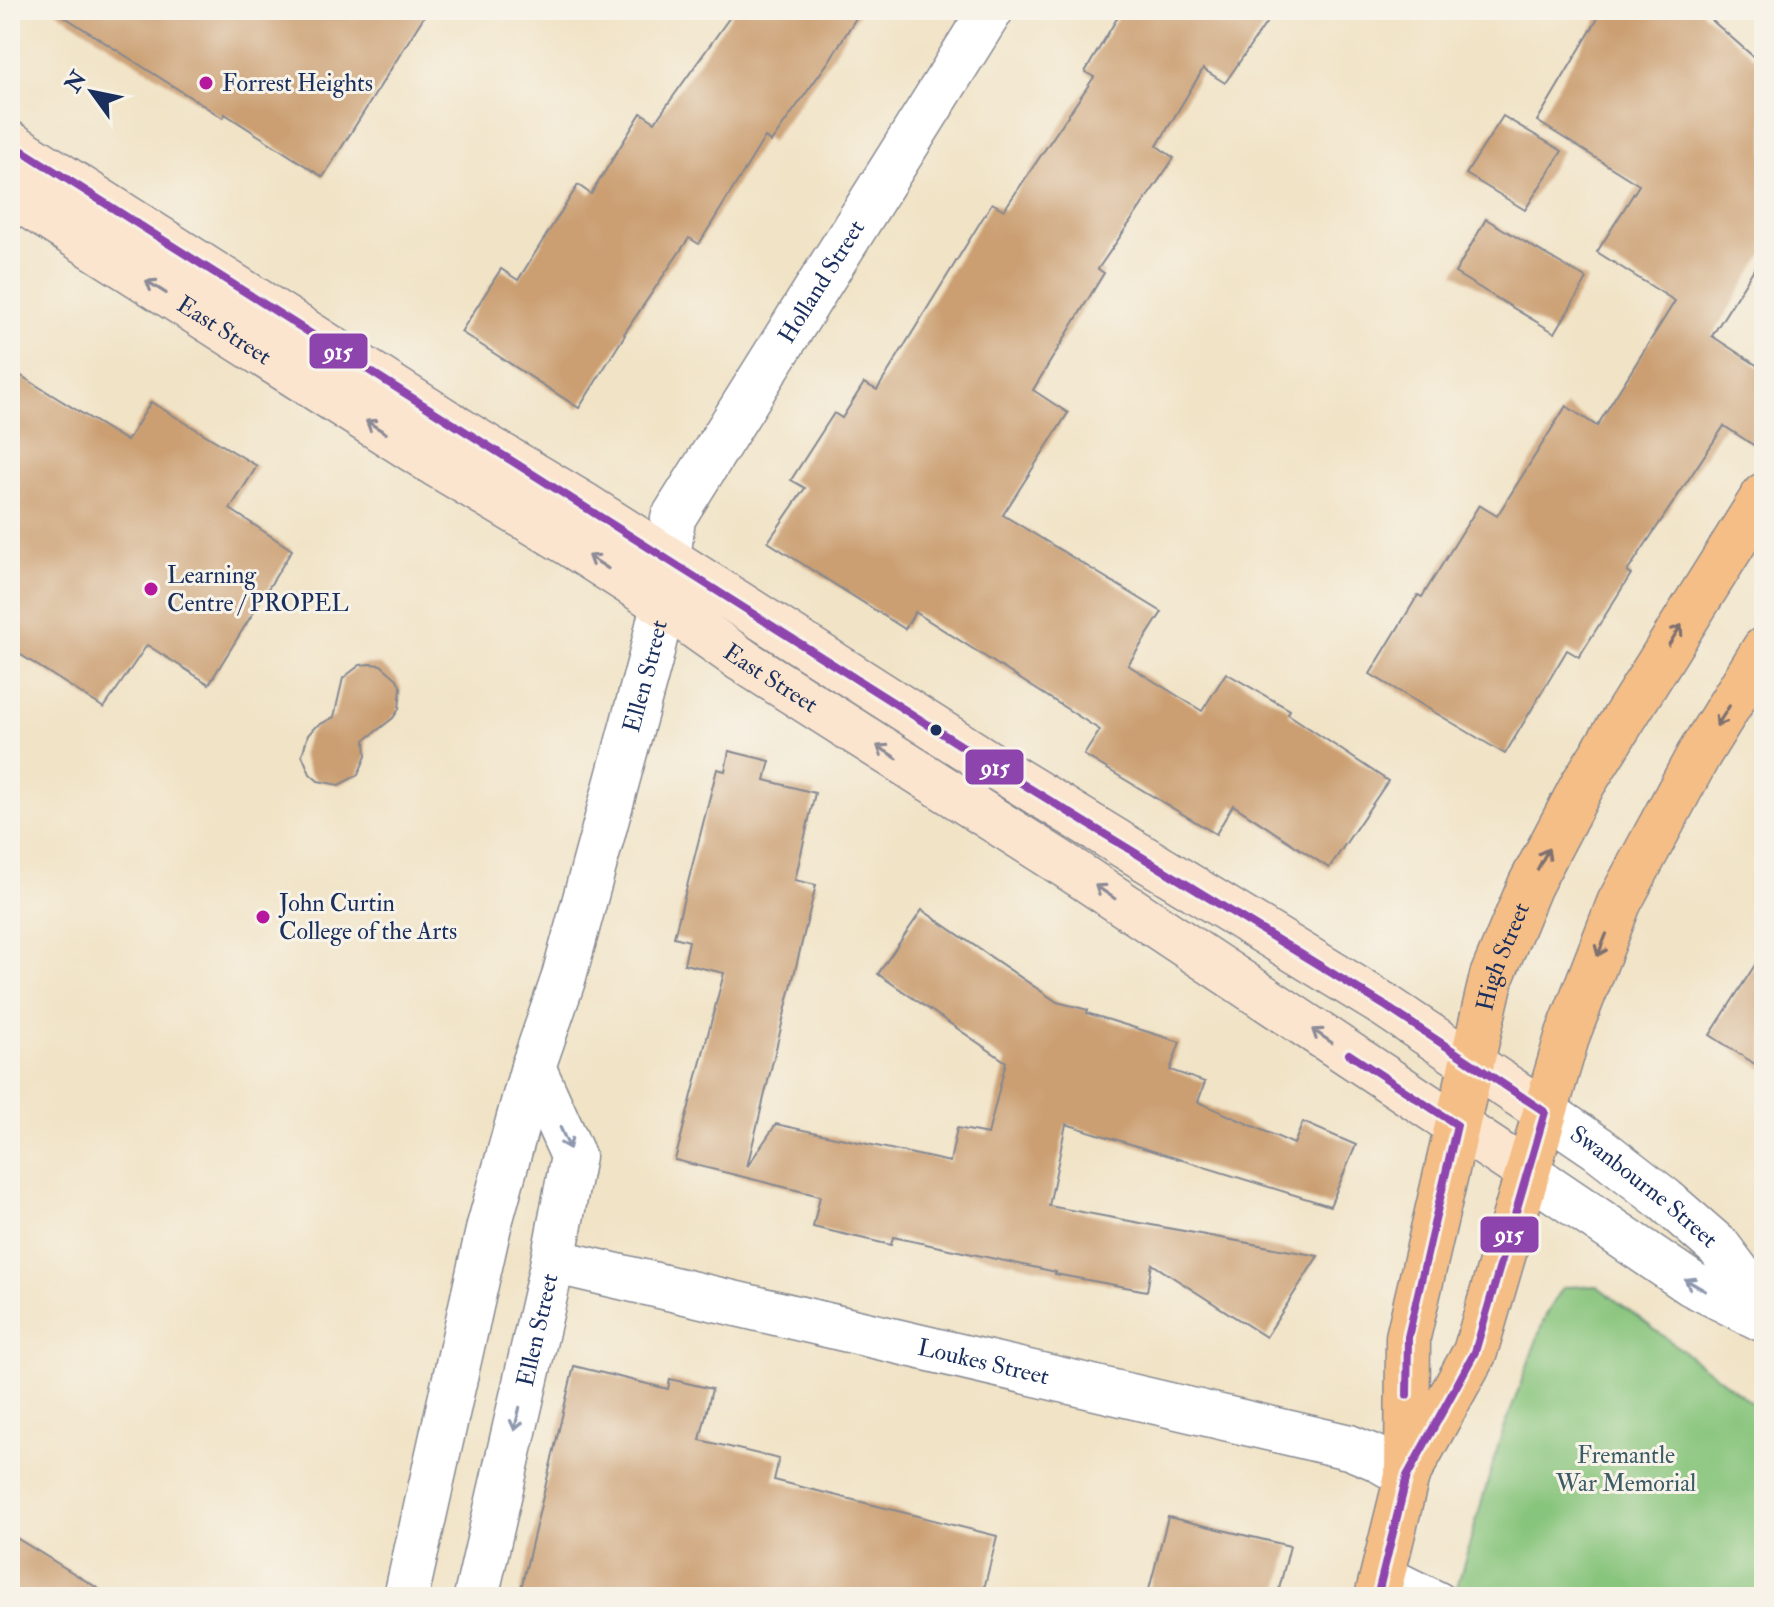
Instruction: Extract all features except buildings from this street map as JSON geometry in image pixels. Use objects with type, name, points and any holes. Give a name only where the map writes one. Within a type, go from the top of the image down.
[{"type":"main road","name":"High Street","points":[[1380,1583],[1407,1476],[1408,1337],[1492,976],[1530,885],[1583,784],[1764,495]]},
{"type":"main road","name":"High Street","points":[[1407,1476],[1475,1352],[1574,1015],[1619,903],[1698,756],[1764,649]]},
{"type":"street","name":"Holland Street","points":[[668,559],[673,518],[991,10]]},
{"type":"street","name":"East Street","points":[[10,143],[1105,837],[1384,1005],[1545,1112]]},
{"type":"street","name":"East Street","points":[[10,194],[435,464],[663,604],[742,660],[1066,866],[1527,1172]]},
{"type":"street","name":"Ellen Street","points":[[406,1597],[489,1226],[533,1067],[563,980],[650,660],[663,604],[668,559]]},
{"type":"street","name":"Ellen Street","points":[[476,1597],[553,1261],[573,1156],[533,1067]]},
{"type":"street","name":"Swanbourne Street","points":[[1545,1112],[1598,1148],[1719,1247],[1764,1307]]},
{"type":"street","name":"Swanbourne Street","points":[[1527,1172],[1692,1284],[1764,1320]]},
{"type":"street","name":"Loukes Street","points":[[553,1261],[1349,1447],[1407,1476]]},
{"type":"lane","points":[[1380,1583],[1441,1597]]},
{"type":"green space","name":"Fremantle War Memorial","points":[[1597,1286],[1764,1412],[1764,1597],[1454,1597],[1499,1443],[1545,1317],[1563,1287]]},
{"type":"transit line","name":"915","points":[[10,143],[995,767],[1384,1005],[1545,1112],[1475,1352],[1407,1476],[1377,1597]]},
{"type":"transit line","name":"915","points":[[1349,1054],[1457,1125],[1408,1337],[1407,1395]]},
{"type":"place","name":"Forrest Heights","points":[[206,83]]},
{"type":"place","name":"Learning Centre / PROPEL","points":[[151,589]]},
{"type":"place","name":"John Curtin College of the Arts","points":[[263,917]]}]
